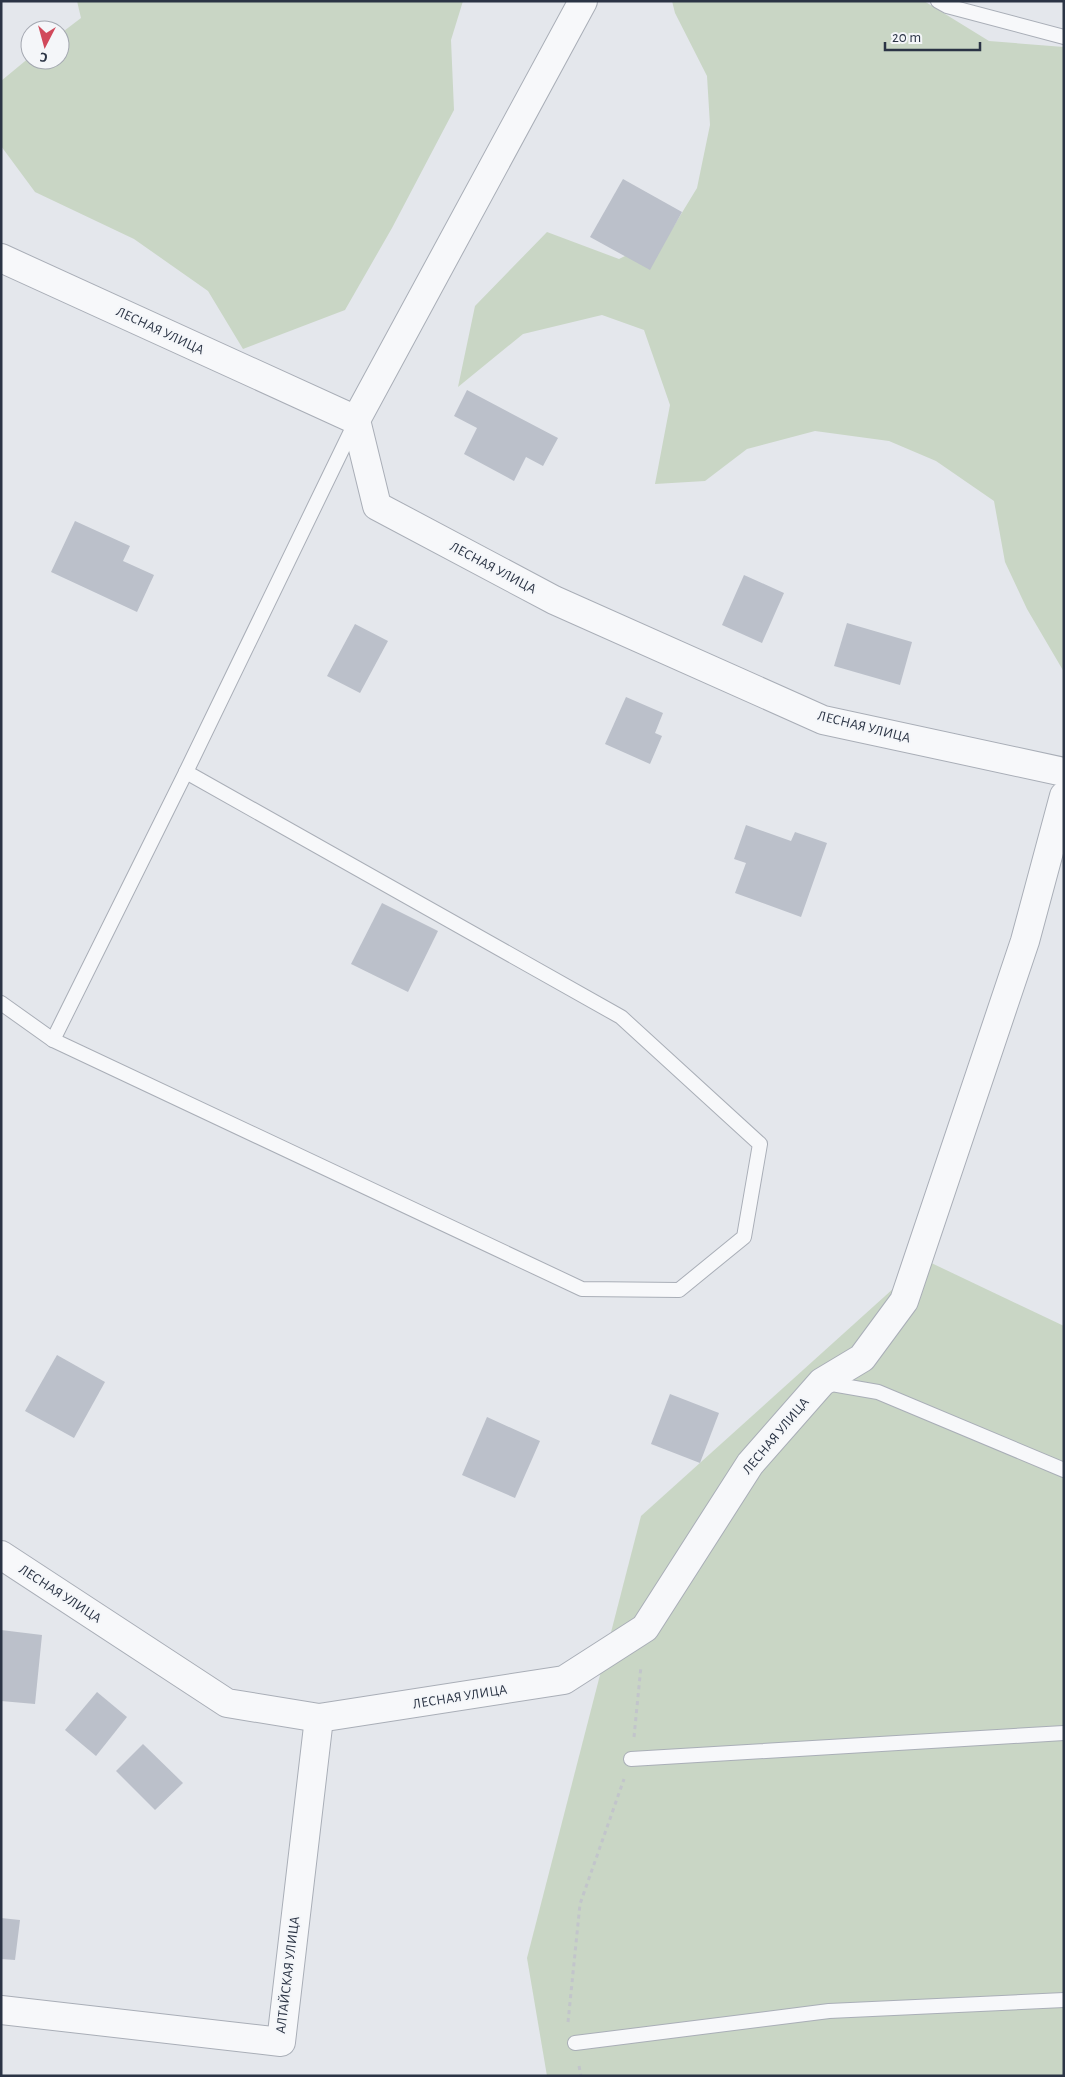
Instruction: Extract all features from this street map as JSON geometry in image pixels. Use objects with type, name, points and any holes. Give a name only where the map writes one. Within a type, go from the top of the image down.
[{"type":"street","points":[[356,420],[583,1]]},
{"type":"street","name":"ЛЕСНАЯ УЛИЦА","points":[[1,258],[356,420],[377,506],[554,600],[823,720],[1064,772]]},
{"type":"street","name":"ЛЕСНАЯ УЛИЦА","points":[[1,1555],[227,1703],[319,1718],[564,1680],[645,1628],[750,1464],[822,1382],[862,1358],[904,1301],[1025,941],[1064,796]]},
{"type":"street","name":"АЛТАЙСКАЯ УЛИЦА","points":[[1,2010],[281,2042],[319,1718]]},
{"type":"lane","points":[[938,1],[947,6],[1064,37]]},
{"type":"lane","points":[[53,1040],[186,772],[356,420]]},
{"type":"lane","points":[[1,1003],[53,1040],[582,1289],[679,1290],[744,1237],[760,1144],[621,1017],[186,772]]},
{"type":"lane","points":[[822,1382],[878,1392],[1064,1470]]},
{"type":"lane","points":[[631,1758],[1064,1733]]},
{"type":"lane","points":[[575,2043],[829,2011],[1064,2000]]},
{"type":"path","points":[[581,2076],[575,2043],[567,2029],[580,1904],[631,1758],[645,1628]]},
{"type":"green space","points":[[77,1],[463,1],[451,40],[454,110],[392,228],[345,310],[243,349],[208,291],[134,239],[35,192],[1,146],[1,81],[20,65],[20,70],[70,70],[70,26],[81,18]]},
{"type":"green space","points":[[672,1],[924,1],[989,41],[1064,47],[1064,672],[1027,609],[1005,562],[994,501],[936,461],[889,441],[815,431],[747,449],[705,481],[655,484],[670,405],[644,330],[602,315],[523,334],[458,387],[475,306],[547,232],[619,259],[669,234],[697,188],[710,125],[707,76],[675,13]]},
{"type":"green space","points":[[925,1260],[1064,1326],[1064,2076],[547,2076],[527,1958],[641,1516]]},
{"type":"building","points":[[623,179],[682,212],[650,270],[590,237]]},
{"type":"building","points":[[467,390],[558,438],[543,466],[526,457],[514,481],[464,454],[477,428],[454,416]]},
{"type":"building","points":[[75,521],[130,546],[123,561],[154,575],[137,612],[51,572]]},
{"type":"building","points":[[744,575],[784,593],[762,643],[722,625]]},
{"type":"building","points":[[847,623],[912,642],[900,685],[834,666]]},
{"type":"building","points":[[355,624],[388,641],[360,693],[327,676]]},
{"type":"building","points":[[626,697],[663,713],[655,733],[662,736],[650,764],[605,744]]},
{"type":"building","points":[[746,825],[791,841],[795,832],[827,843],[801,917],[735,893],[746,863],[734,859]]},
{"type":"building","points":[[382,903],[438,931],[408,992],[351,964]]},
{"type":"building","points":[[57,1355],[105,1382],[74,1438],[25,1411]]},
{"type":"building","points":[[670,1394],[719,1413],[700,1463],[651,1444]]},
{"type":"building","points":[[487,1417],[540,1441],[515,1498],[462,1475]]},
{"type":"building","points":[[1,1630],[42,1635],[35,1704],[1,1701]]},
{"type":"building","points":[[97,1692],[127,1717],[96,1756],[65,1730]]},
{"type":"building","points":[[143,1744],[183,1783],[155,1810],[116,1771]]},
{"type":"building","points":[[1,1918],[20,1920],[15,1960],[1,1959]]}]
